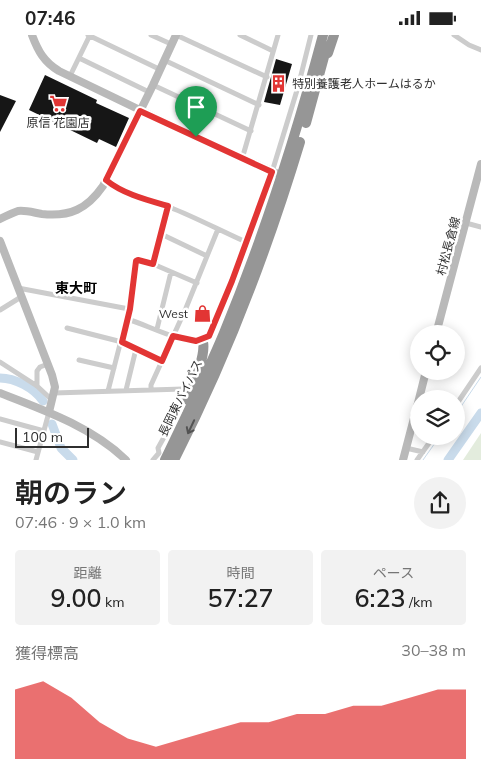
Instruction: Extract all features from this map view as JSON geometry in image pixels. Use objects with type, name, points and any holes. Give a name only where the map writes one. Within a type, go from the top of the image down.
[{"type":"highway","name":"長岡東バイパス","points":[[162,458],[177,434],[216,351],[256,252],[294,141],[323,35]]},
{"type":"highway","name":"長岡東バイパス","points":[[174,460],[222,359],[243,307],[284,195],[316,92],[330,35]]},
{"type":"highway","points":[[316,92],[334,35]]},
{"type":"highway","points":[[177,434],[202,356],[204,348],[202,341]]},
{"type":"street","points":[[32,35],[40,55],[59,71],[140,111],[275,173]]},
{"type":"street","points":[[70,76],[89,35],[159,69]]},
{"type":"street","points":[[152,35],[171,44]]},
{"type":"street","points":[[0,219],[18,211],[55,215],[73,213],[95,197],[106,180],[176,35],[267,77]]},
{"type":"street","points":[[240,35],[274,51]]},
{"type":"street","points":[[242,159],[278,35]]},
{"type":"street","points":[[128,319],[173,336],[196,341],[202,341],[209,336],[275,173],[311,35]]},
{"type":"street","points":[[454,35],[481,50]]},
{"type":"street","points":[[79,58],[251,131]]},
{"type":"street","points":[[164,60],[259,105]]},
{"type":"street","name":"村松長倉線","points":[[438,325],[481,164]]},
{"type":"street","points":[[106,180],[114,187],[140,198],[168,206],[246,242]]},
{"type":"street","points":[[153,264],[168,206]]},
{"type":"street","points":[[466,223],[481,227]]},
{"type":"street","points":[[151,389],[151,385],[197,283],[218,229]]},
{"type":"street","points":[[161,234],[207,256]]},
{"type":"street","points":[[0,241],[54,380],[53,396],[36,460]]},
{"type":"street","points":[[108,391],[128,319],[136,261],[153,264],[197,283]]},
{"type":"street","points":[[157,329],[171,272]]},
{"type":"street","points":[[18,288],[130,309]]},
{"type":"street","points":[[0,310],[21,297]]},
{"type":"street","points":[[67,328],[122,342],[162,361]]},
{"type":"street","points":[[126,390],[136,349]]},
{"type":"street","points":[[80,360],[114,369]]},
{"type":"street","points":[[0,362],[53,396],[126,390],[181,388],[185,390],[158,448],[162,458],[152,460]]},
{"type":"street","points":[[37,386],[37,371],[40,367],[48,364]]},
{"type":"street","points":[[465,392],[481,368]]},
{"type":"street","points":[[0,393],[49,412],[100,440],[126,460]]},
{"type":"street","points":[[0,419],[44,431]]},
{"type":"street","points":[[403,460],[410,433]]},
{"type":"street","points":[[0,442],[38,452]]},
{"type":"street","points":[[417,460],[428,445]]},
{"type":"street","points":[[406,448],[423,452]]},
{"type":"green space","points":[[481,433],[481,460],[463,460]]},
{"type":"building","name":"特別養護老人ホームはるか","points":[[276,59],[292,64],[280,105],[264,102]]},
{"type":"building","points":[[45,75],[97,100],[96,103],[129,118],[116,147],[99,139],[97,143],[29,110]]},
{"type":"building","points":[[0,95],[16,101],[0,132]]},
{"type":"waterway","points":[[465,401],[481,377]]},
{"type":"waterway","points":[[0,378],[6,378],[24,385],[35,392],[43,401]]},
{"type":"waterway","points":[[448,460],[481,413]]},
{"type":"waterway","points":[[52,424],[61,448],[73,460]]},
{"type":"waterway","points":[[423,460],[434,445]]},
{"type":"place","name":"特別養護老人ホームはるか","points":[[278,83]]},
{"type":"place","name":"原信 花園店","points":[[58,103]]},
{"type":"place","name":"West","points":[[202,313]]},
{"type":"district","name":"東大町","points":[[76,288]]},
{"type":"route","points":[[140,111],[196,137],[272,172],[232,281],[209,336],[196,341],[173,336],[162,361],[122,342],[130,309],[136,261],[153,264],[168,206],[140,198],[114,187],[106,180],[140,111]]}]
